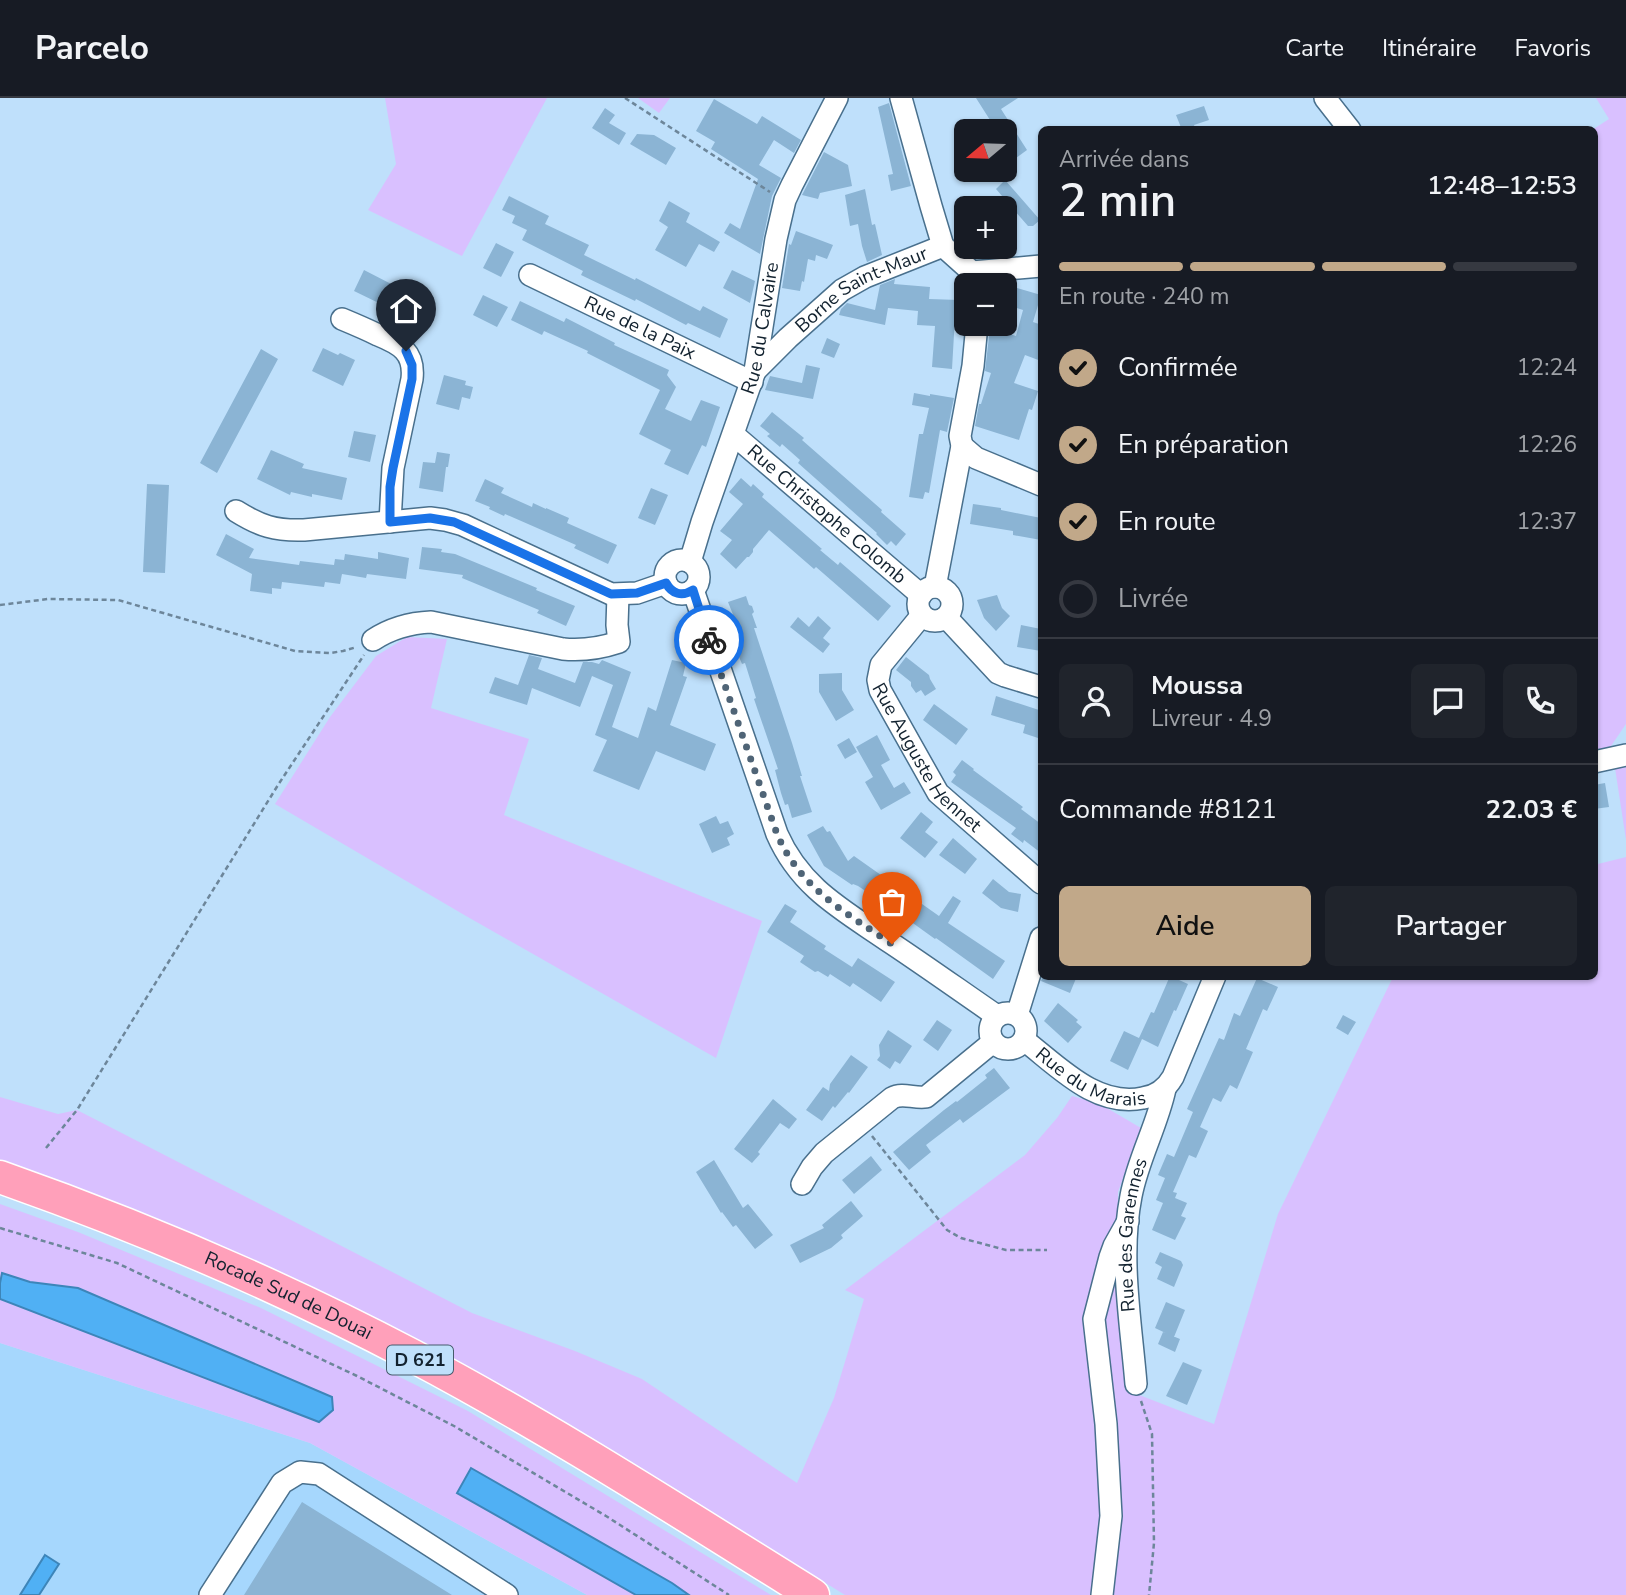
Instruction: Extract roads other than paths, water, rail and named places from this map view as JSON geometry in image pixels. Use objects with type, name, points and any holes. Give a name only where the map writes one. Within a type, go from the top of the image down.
[{"type":"highway","name":"Rocade Sud de Douai","points":[[0,1177],[138,1228],[257,1280],[378,1338],[552,1434],[813,1595]]},
{"type":"highway","name":"Rocade Sud de Douai","points":[[0,1195],[185,1266],[348,1338],[522,1431],[788,1595]]},
{"type":"street","name":"Rue du Calvaire","points":[[690,562],[753,377],[776,239],[786,200],[836,98]]},
{"type":"street","name":"Borne Saint-Maur","points":[[901,98],[943,246],[969,273]]},
{"type":"street","points":[[1325,98],[1347,126]]},
{"type":"street","name":"Borne Saint-Maur","points":[[753,377],[788,338],[842,290],[943,246]]},
{"type":"street","points":[[1002,273],[1038,267]]},
{"type":"street","name":"Rue de la Paix","points":[[530,275],[753,377]]},
{"type":"street","points":[[342,319],[395,342],[406,351],[412,365],[412,379],[391,477],[390,522]]},
{"type":"street","points":[[926,599],[944,590],[951,598],[951,608],[946,617],[934,621],[926,599],[962,446],[960,436],[976,336]]},
{"type":"street","name":"Rue Christophe Colomb","points":[[734,435],[926,599]]},
{"type":"street","points":[[962,446],[976,458],[1038,484]]},
{"type":"street","points":[[236,511],[259,525],[285,530],[430,518],[454,522],[604,591],[618,594],[637,593],[666,583]]},
{"type":"street","points":[[680,560],[690,562],[699,576],[696,586],[688,593],[672,592],[666,583],[666,573],[671,564],[680,560]]},
{"type":"street","points":[[693,590],[777,834],[798,871],[824,897],[1007,1016],[1023,1021],[1026,1028],[1024,1040],[1009,1049],[1001,1048],[993,1042],[989,1029],[993,1020],[1007,1016]]},
{"type":"street","points":[[373,640],[399,627],[431,622],[564,649],[600,648],[619,642],[618,594]]},
{"type":"street","name":"Rue Auguste Hennet","points":[[926,599],[881,665],[878,680],[880,690],[938,793],[1038,880]]},
{"type":"street","points":[[946,617],[998,673],[1038,686]]},
{"type":"street","points":[[1598,761],[1626,755]]},
{"type":"street","points":[[1007,1016],[1038,945]]},
{"type":"street","name":"Rue du Marais","points":[[1024,1040],[1067,1074],[1104,1097],[1132,1100],[1150,1097],[1165,1089],[1173,1077],[1213,980]]},
{"type":"street","points":[[802,1184],[818,1159],[895,1096],[920,1098],[929,1095],[993,1042]]},
{"type":"street","name":"Rue des Garennes","points":[[1136,1384],[1127,1278],[1129,1207],[1135,1180],[1158,1117],[1165,1089]]},
{"type":"street","points":[[1102,1595],[1111,1516],[1106,1424],[1094,1319],[1110,1257],[1128,1221]]},
{"type":"street","points":[[210,1595],[282,1483],[300,1472],[319,1474],[507,1595]]},
{"type":"water","points":[[2,1273],[30,1282],[78,1288],[332,1397],[333,1410],[319,1422],[0,1299]]},
{"type":"water","points":[[471,1468],[689,1595],[636,1595],[457,1493]]},
{"type":"water","points":[[45,1555],[59,1564],[39,1595],[20,1595]]}]
